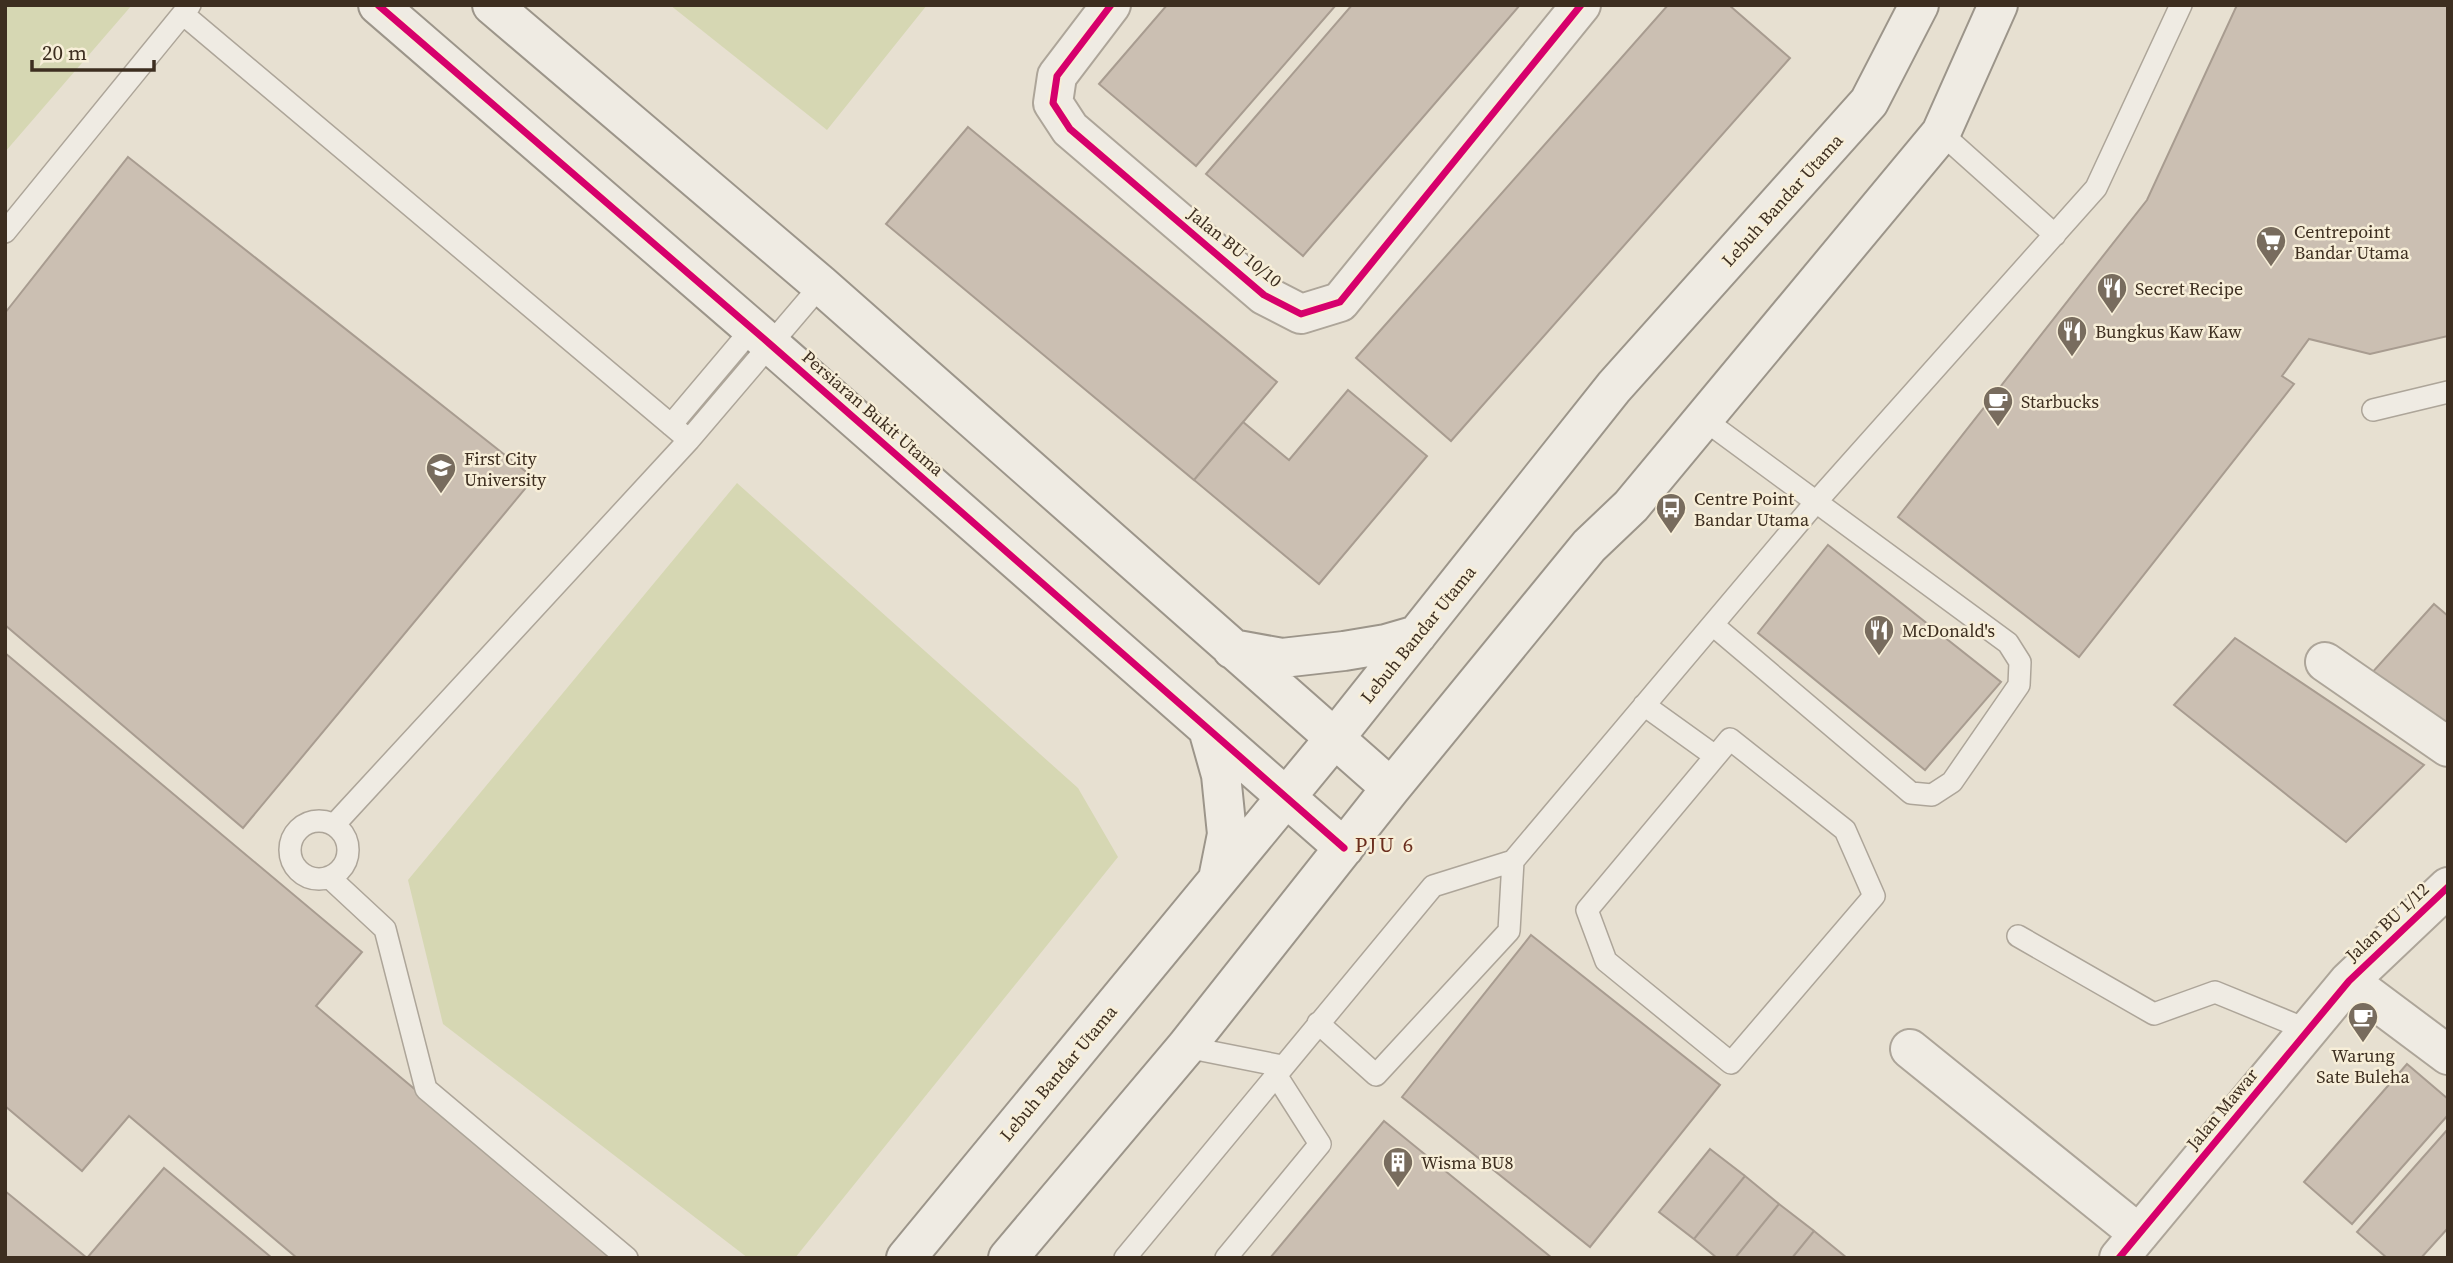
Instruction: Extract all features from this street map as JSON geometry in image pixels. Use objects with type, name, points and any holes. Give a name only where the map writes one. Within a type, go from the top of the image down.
[{"type":"street","name":"Persiaran Bukit Utama","points":[[378,5],[1344,848]]},
{"type":"street","points":[[492,5],[821,285],[1391,788]]},
{"type":"street","name":"Jalan BU 10/10","points":[[1111,5],[1057,76],[1053,103],[1069,129],[1264,295],[1301,314],[1340,302],[1581,5]]},
{"type":"street","name":"Lebuh Bandar Utama","points":[[906,1258],[1334,739],[1615,387],[1869,102],[1919,5]]},
{"type":"street","points":[[1008,1258],[1186,1047],[1391,788],[1589,546],[1631,506],[1941,133],[1998,5]]},
{"type":"street","points":[[1232,649],[1282,658],[1344,652],[1417,635]]},
{"type":"street","points":[[2325,662],[2448,747]]},
{"type":"street","points":[[1208,729],[1221,775],[1227,834],[1217,881]]},
{"type":"street","name":"Jalan BU 1/12","points":[[2348,981],[2448,887]]},
{"type":"street","points":[[2348,981],[2448,1055]]},
{"type":"street","name":"Jalan Mawar","points":[[2129,1246],[2348,981]]},
{"type":"street","points":[[1910,1049],[2129,1246]]},
{"type":"lane","points":[[1125,1258],[1433,886],[1513,860],[1816,502],[2096,188],[2181,5]]},
{"type":"lane","points":[[5,232],[187,10],[689,440]]},
{"type":"lane","points":[[1941,133],[2055,235]]},
{"type":"lane","points":[[671,425],[761,337],[821,285]]},
{"type":"lane","points":[[334,825],[689,440],[761,337]]},
{"type":"lane","points":[[2373,410],[2448,393]]},
{"type":"lane","points":[[1702,418],[2008,643],[2020,662],[2019,685],[1952,782],[1932,795],[1911,793],[1713,625]]},
{"type":"lane","points":[[1644,705],[1716,756]]},
{"type":"lane","points":[[1730,739],[1845,830],[1874,896],[1731,1063],[1606,961],[1587,910],[1716,756],[1730,739]]},
{"type":"lane","points":[[322,821],[334,825],[344,834],[348,846],[347,859],[340,870],[329,877],[317,879],[304,875],[295,866],[290,854],[291,841],[298,830],[309,823],[322,821]]},
{"type":"lane","points":[[1318,1023],[1376,1075],[1509,931],[1513,860]]},
{"type":"lane","points":[[329,877],[385,929],[426,1089],[627,1258]]},
{"type":"lane","points":[[2018,936],[2154,1014],[2215,992],[2308,1030]]},
{"type":"lane","points":[[1186,1047],[1279,1071],[1320,1144],[1226,1258]]},
{"type":"green space","points":[[5,5],[132,5],[5,152]]},
{"type":"green space","points":[[670,5],[927,5],[827,130]]},
{"type":"green space","points":[[737,483],[1078,788],[1118,857],[795,1258],[748,1258],[443,1024],[408,880]]},
{"type":"building","points":[[1167,5],[1336,5],[1196,166],[1099,84]]},
{"type":"building","points":[[1352,5],[1520,5],[1303,256],[1206,174]]},
{"type":"building","points":[[1668,5],[1729,5],[1790,58],[1451,441],[1356,358]]},
{"type":"building","name":"Centrepoint Bandar Utama","points":[[2237,5],[2448,5],[2448,336],[2370,354],[2309,339],[2282,376],[2294,384],[2079,657],[1898,517],[2147,200]]},
{"type":"building","points":[[968,127],[1277,382],[1194,480],[886,224]]},
{"type":"building","points":[[128,157],[534,478],[243,828],[5,625],[5,313]]},
{"type":"building","points":[[1348,390],[1427,456],[1319,584],[1194,480],[1243,422],[1289,460]]},
{"type":"building","name":"McDonald's","points":[[1828,545],[2001,682],[1925,770],[1758,633]]},
{"type":"building","points":[[2434,604],[2448,616],[2448,733],[2369,676]]},
{"type":"building","points":[[2235,638],[2424,765],[2346,842],[2174,705]]},
{"type":"building","points":[[5,653],[362,952],[316,1006],[615,1258],[297,1258],[129,1116],[82,1171],[5,1106]]},
{"type":"building","points":[[1531,935],[1720,1085],[1590,1247],[1402,1097]]},
{"type":"building","points":[[2407,1064],[2448,1099],[2448,1115],[2352,1224],[2304,1182]]},
{"type":"building","name":"Wisma BU8","points":[[1384,1121],[1552,1258],[1270,1258]]},
{"type":"building","points":[[2448,1129],[2448,1228],[2421,1258],[2387,1258],[2357,1232]]},
{"type":"building","points":[[1710,1149],[1745,1176],[1694,1239],[1659,1212]]},
{"type":"building","points":[[164,1168],[272,1258],[87,1258]]},
{"type":"building","points":[[1745,1176],[1779,1204],[1735,1258],[1717,1258],[1694,1239]]},
{"type":"building","points":[[5,1191],[87,1258],[5,1258]]},
{"type":"building","points":[[1779,1204],[1814,1231],[1792,1258],[1735,1258]]},
{"type":"building","points":[[1814,1231],[1847,1258],[1792,1258]]},
{"type":"cycle path","points":[[378,5],[771,345],[1344,848]]},
{"type":"cycle path","points":[[1111,5],[1057,76],[1053,103],[1070,129],[1264,295],[1301,314],[1340,302],[1581,5]]},
{"type":"cycle path","points":[[2119,1258],[2349,981],[2448,887]]},
{"type":"place","name":"Centrepoint Bandar Utama","points":[[2271,268]]},
{"type":"place","name":"Secret Recipe","points":[[2112,315]]},
{"type":"place","name":"Bungkus Kaw Kaw","points":[[2072,358]]},
{"type":"place","name":"Starbucks","points":[[1998,428]]},
{"type":"place","name":"First City University","points":[[441,495]]},
{"type":"place","name":"Centre Point Bandar Utama","points":[[1671,535]]},
{"type":"place","name":"McDonald's","points":[[1879,657]]},
{"type":"place","name":"Warung Sate Buleha","points":[[2363,1044]]},
{"type":"place","name":"Wisma BU8","points":[[1398,1189]]},
{"type":"district","name":"PJU 6","points":[[1385,844]]}]
